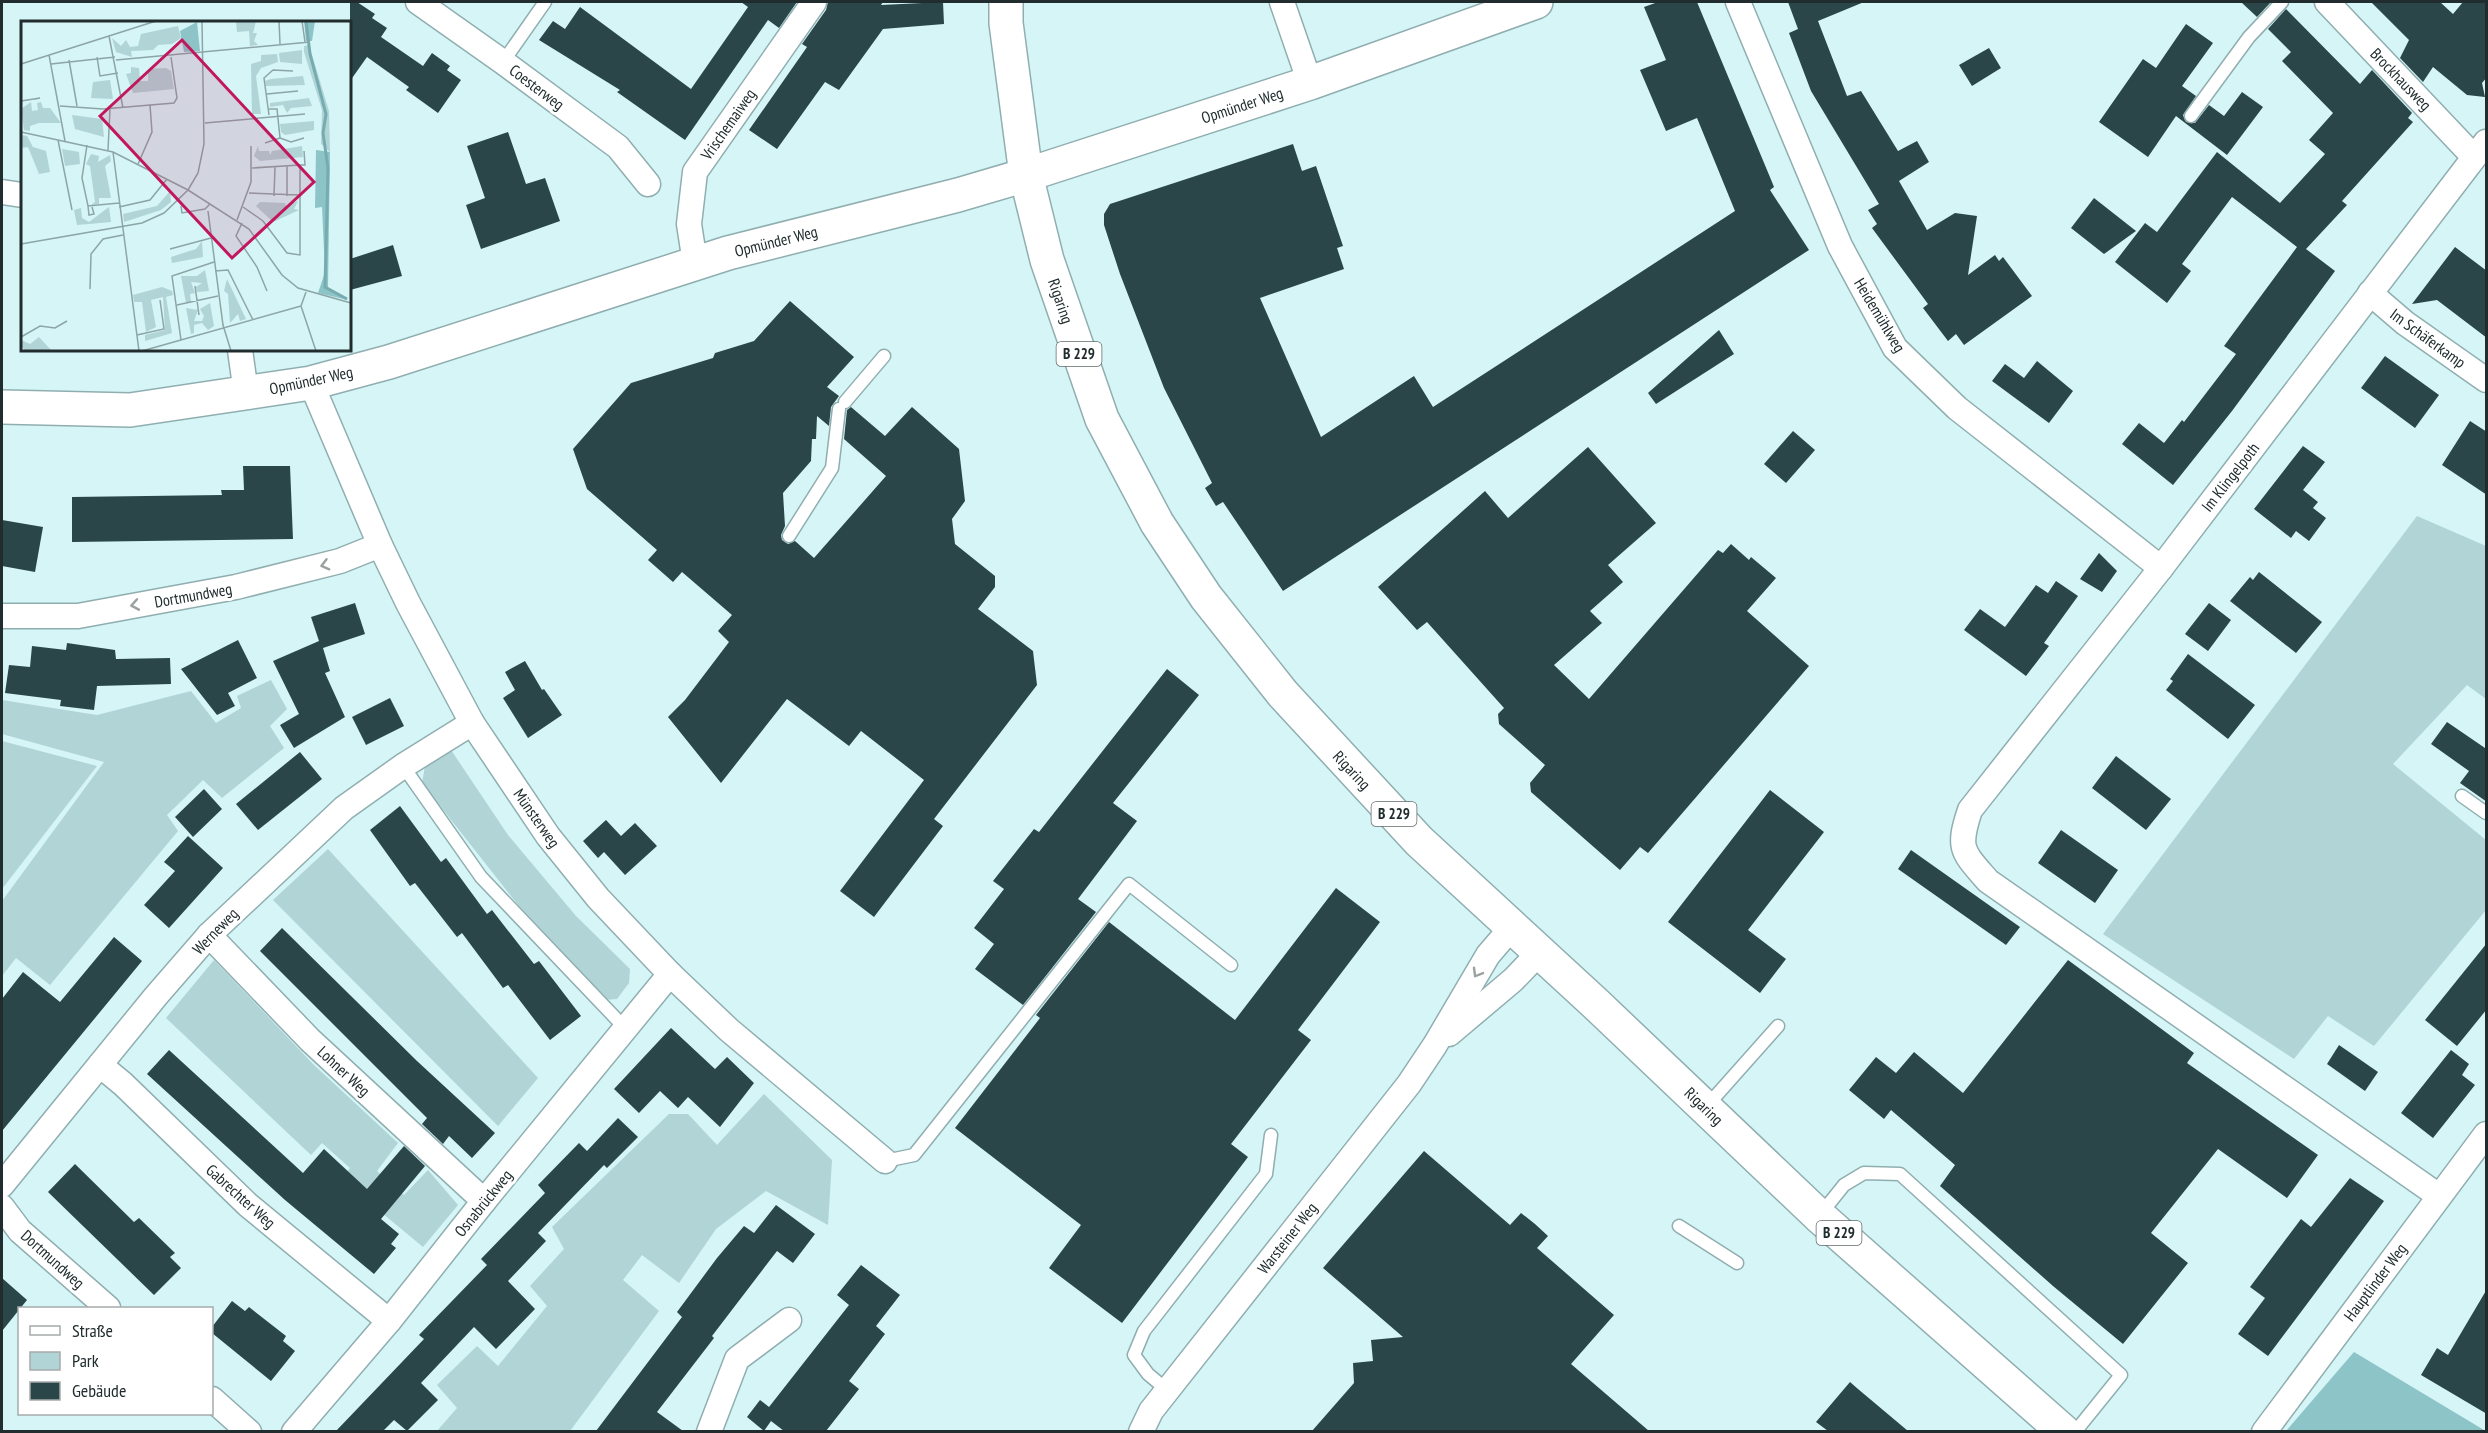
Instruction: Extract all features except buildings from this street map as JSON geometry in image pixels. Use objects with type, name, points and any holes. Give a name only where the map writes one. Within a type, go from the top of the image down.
[{"type":"main road","name":"Rigaring","points":[[1006,2],[1006,22],[1026,175],[1047,260],[1102,419],[1157,523],[1206,597],[1283,694],[1419,841],[1819,1216],[2064,1431]]},
{"type":"main road","name":"Opmünder Weg","points":[[2,408],[130,410],[311,383],[389,362],[738,250],[958,195],[1026,175],[1310,82],[1536,2]]},
{"type":"street","name":"Coesterweg","points":[[418,2],[618,147],[648,184]]},
{"type":"street","name":"Vrischemaiweg","points":[[695,263],[689,224],[695,172],[814,2]]},
{"type":"street","points":[[1282,2],[1310,82]]},
{"type":"street","name":"Heidemühlweg","points":[[1738,2],[1840,246],[1895,348],[1957,408],[2161,568]]},
{"type":"street","name":"Brockhausweg","points":[[2327,2],[2480,150]]},
{"type":"street","name":"Im Klingelpoth","points":[[2439,1196],[1988,881],[1968,857],[1962,836],[1970,810],[2161,568],[2480,150]]},
{"type":"street","points":[[2,192],[21,195]]},
{"type":"street","name":"Im Schäferkamp","points":[[2370,293],[2404,323],[2487,381]]},
{"type":"street","points":[[240,351],[246,393]]},
{"type":"street","name":"Münsterweg","points":[[311,383],[380,545],[472,723],[548,836],[598,898],[670,974],[729,1030],[885,1161]]},
{"type":"street","name":"Dortmundweg","points":[[2,616],[78,616],[236,587],[340,561],[380,545]]},
{"type":"street","name":"Werneweg","points":[[2,1185],[209,935],[344,808],[403,766],[472,723]]},
{"type":"street","name":"Warsteiner Weg","points":[[1141,1431],[1151,1411],[1167,1390],[1409,1084],[1435,1046],[1488,955],[1512,927]]},
{"type":"street","name":"Lohner Weg","points":[[209,935],[310,1040],[484,1201]]},
{"type":"street","name":"Warsteiner Weg","points":[[1435,1046],[1514,980],[1540,952]]},
{"type":"street","name":"Osnabrückweg","points":[[294,1431],[389,1321],[670,974]]},
{"type":"street","name":"Gabrechter Weg","points":[[100,1065],[123,1084],[248,1205],[389,1321]]},
{"type":"street","name":"Hauptlinder Weg","points":[[2264,1431],[2487,1134]]},
{"type":"street","name":"Dortmundweg","points":[[2,1207],[20,1231],[107,1307]]},
{"type":"street","points":[[709,1431],[737,1359],[789,1320]]},
{"type":"street","points":[[213,1400],[249,1431]]},
{"type":"lane","points":[[503,62],[545,2]]},
{"type":"lane","points":[[2191,116],[2249,37],[2282,2]]},
{"type":"lane","points":[[789,536],[832,468],[842,405],[884,356]]},
{"type":"lane","points":[[403,766],[481,877],[625,1028]]},
{"type":"lane","points":[[2462,796],[2487,813]]},
{"type":"lane","points":[[885,1161],[914,1155],[1129,884],[1231,965]]},
{"type":"lane","points":[[1705,1107],[1778,1026]]},
{"type":"lane","points":[[1167,1390],[1148,1374],[1134,1355],[1144,1331],[1266,1174],[1271,1134]]},
{"type":"lane","points":[[1819,1216],[1844,1185],[1864,1173],[1900,1174],[2121,1376],[2075,1431]]},
{"type":"lane","points":[[1679,1226],[1737,1263]]},
{"type":"green space","points":[[2417,516],[2486,546],[2486,699],[2467,685],[2393,764],[2486,840],[2486,910],[2374,1046],[2328,1016],[2294,1059],[2103,934]]},
{"type":"green space","points":[[271,680],[287,709],[270,726],[284,748],[222,798],[203,780],[167,815],[178,831],[50,985],[16,958],[2,976],[2,901],[104,762],[2,734],[2,700],[97,715],[191,691],[216,723],[241,708],[237,696]]},
{"type":"green space","points":[[2,741],[97,766],[2,889]]},
{"type":"green space","points":[[451,750],[508,835],[576,916],[630,969],[629,983],[617,999],[602,1000],[529,919],[422,783],[425,766]]},
{"type":"green space","points":[[328,849],[538,1078],[498,1126],[273,900]]},
{"type":"green space","points":[[214,960],[314,1065],[398,1143],[377,1171],[404,1195],[428,1170],[458,1205],[423,1247],[341,1179],[350,1168],[322,1143],[311,1155],[166,1018]]},
{"type":"green space","points":[[764,1094],[832,1160],[828,1225],[766,1191],[716,1229],[679,1283],[642,1255],[623,1280],[659,1311],[570,1431],[437,1431],[457,1408],[437,1385],[477,1346],[498,1366],[547,1306],[530,1286],[564,1249],[552,1227],[669,1114],[688,1114],[717,1145]]},
{"type":"shaded area","points":[[2354,1352],[2484,1430],[2486,1431],[2286,1431]]}]
